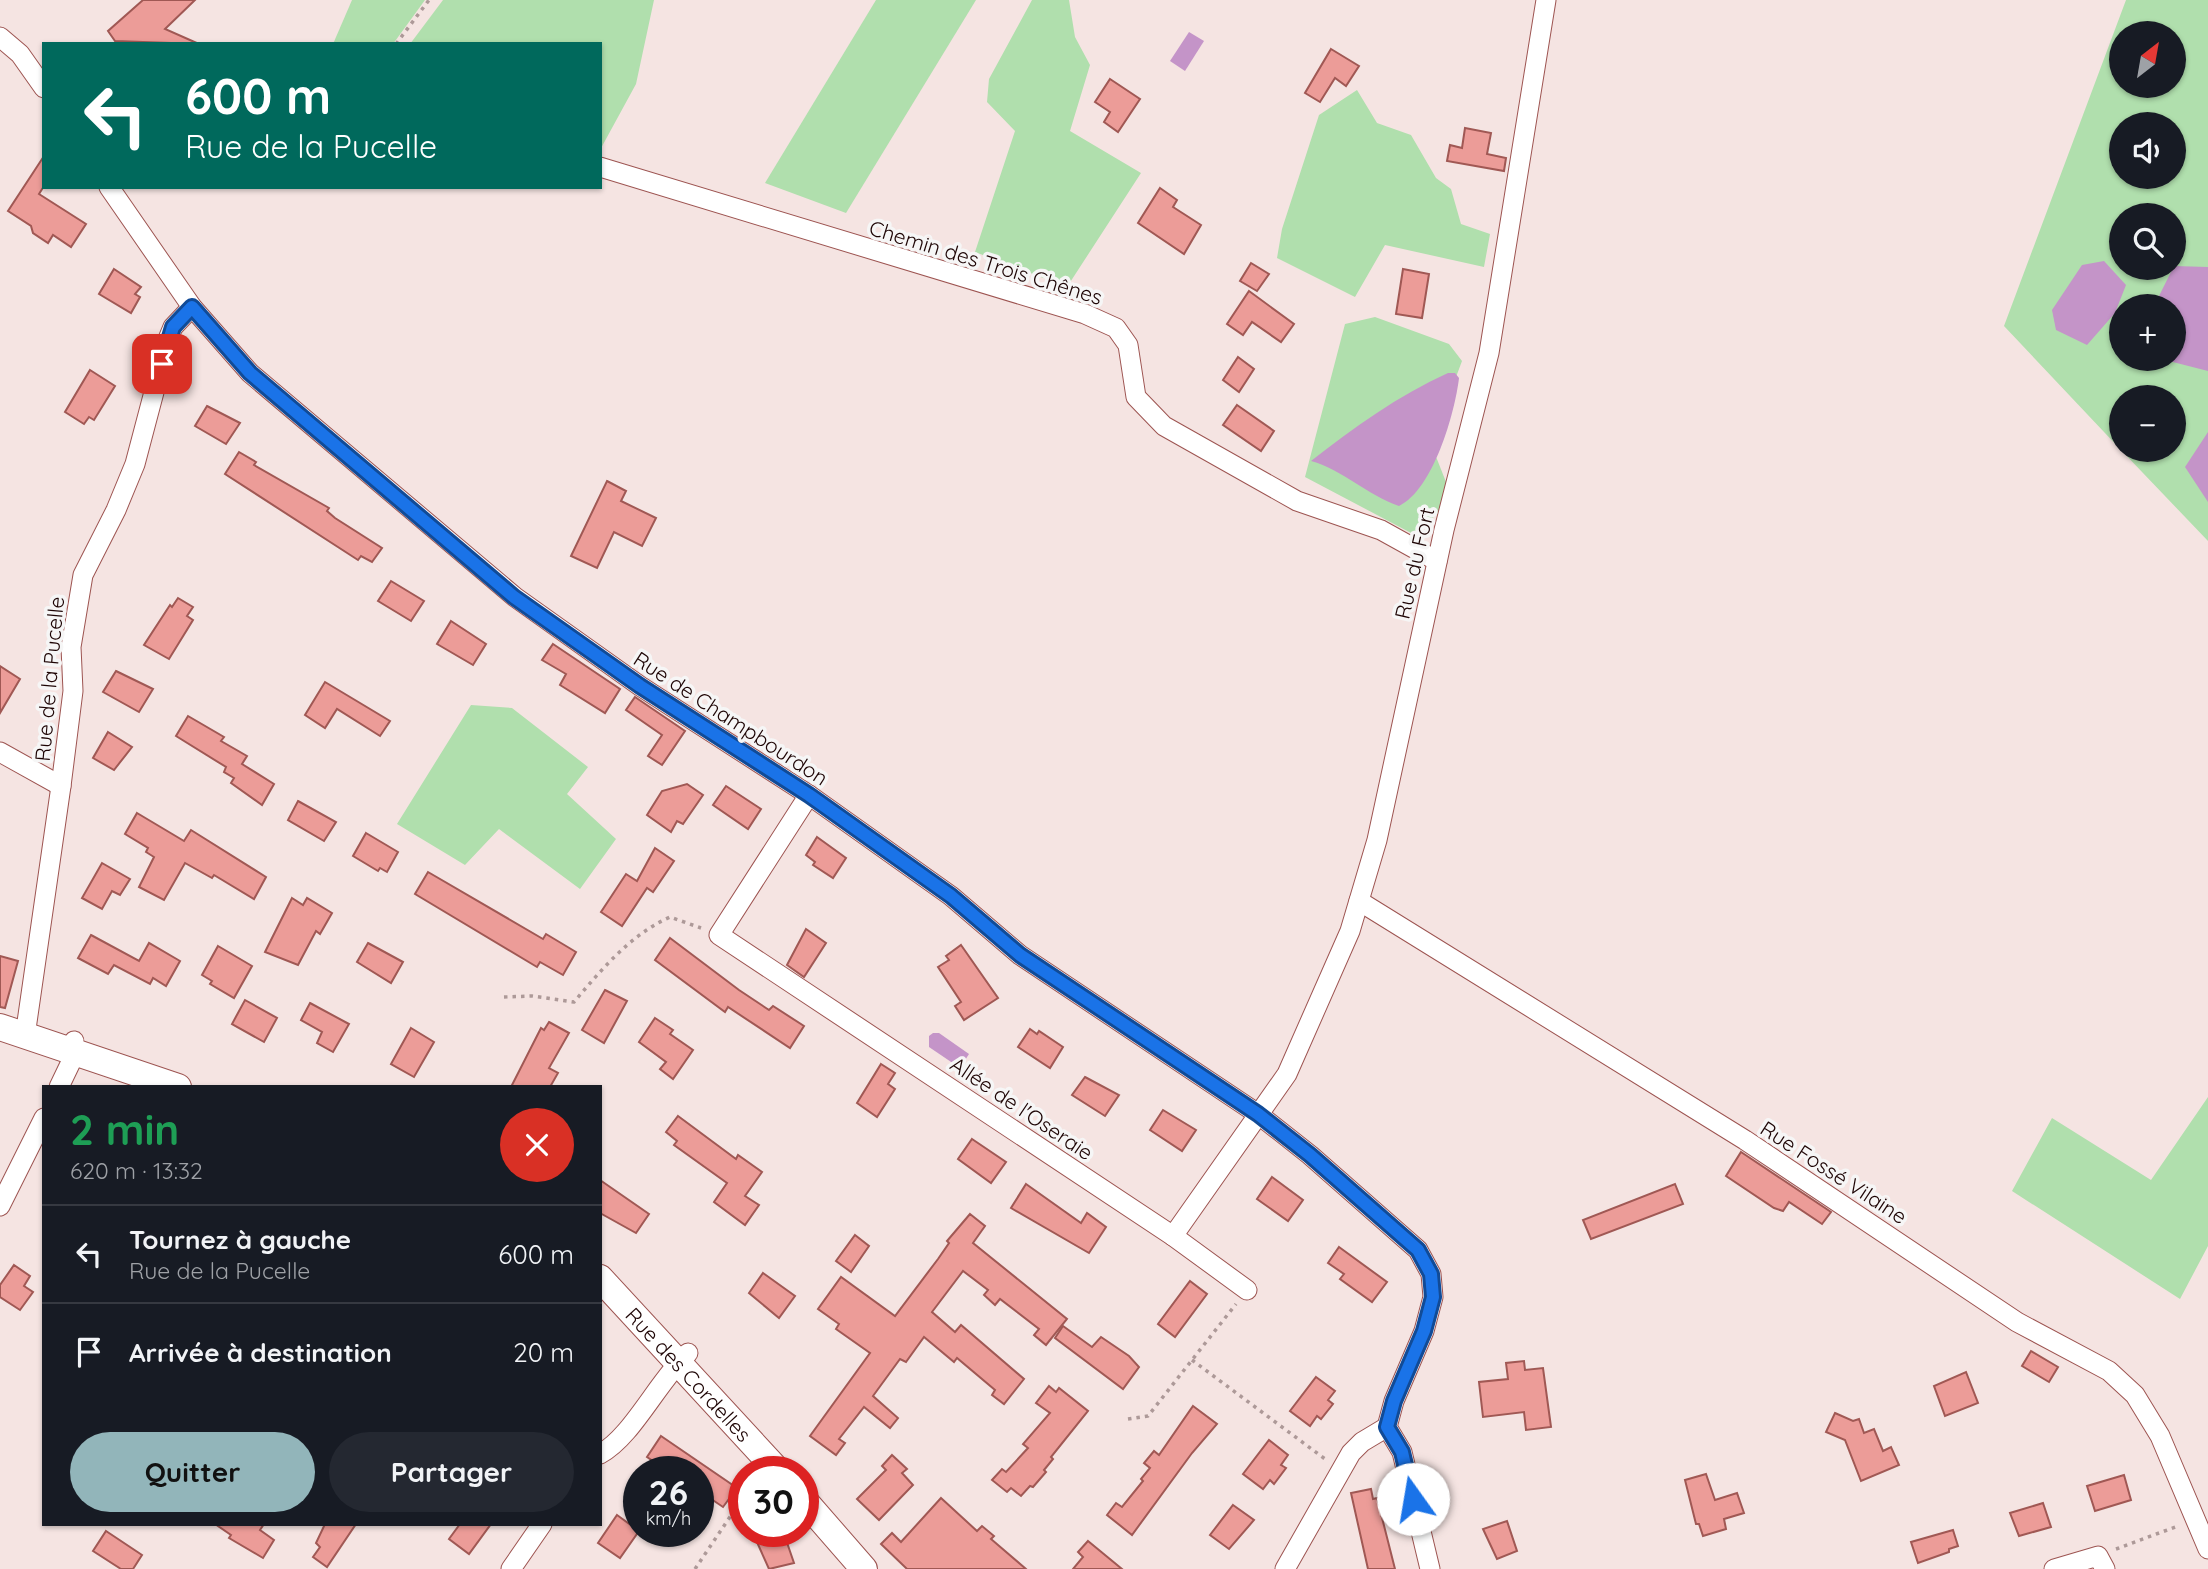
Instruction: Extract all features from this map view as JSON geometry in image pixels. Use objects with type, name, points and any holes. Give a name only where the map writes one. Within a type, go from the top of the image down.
[{"type":"street","name":"Rue du Fort","points":[[1258,1114],[1287,1074],[1350,931],[1377,840],[1437,561],[1489,353],[1546,0]]},
{"type":"street","points":[[0,37],[20,54],[42,85]]},
{"type":"street","points":[[20,54],[42,55]]},
{"type":"street","name":"Chemin des Trois Chênes","points":[[602,168],[1085,314],[1106,323],[1116,328],[1128,345],[1136,397],[1164,426],[1297,501],[1381,530],[1437,561]]},
{"type":"street","name":"Rue de Champbourdon","points":[[110,189],[192,307],[250,373],[514,597],[640,686],[809,795],[951,896],[1020,955],[1258,1114],[1310,1155],[1418,1250],[1431,1274],[1433,1297],[1424,1331],[1394,1401],[1387,1427]]},
{"type":"street","name":"Rue de la Pucelle","points":[[25,1036],[73,691],[71,647],[83,575],[116,510],[135,464],[168,339],[173,327],[192,307]]},
{"type":"street","points":[[0,752],[61,786]]},
{"type":"street","points":[[719,935],[809,795]]},
{"type":"street","name":"Rue Fossé Vilaine","points":[[1359,901],[1745,1140],[2007,1315],[2109,1371],[2135,1395],[2160,1436],[2208,1549]]},
{"type":"street","name":"Allée de l'Oseraie","points":[[719,935],[1173,1236],[1247,1290]]},
{"type":"street","points":[[0,1027],[25,1036],[74,1046],[173,1085]]},
{"type":"street","points":[[60,1085],[74,1046]]},
{"type":"street","points":[[1173,1236],[1258,1114]]},
{"type":"street","points":[[0,1206],[42,1122]]},
{"type":"street","name":"Rue des Cordelles","points":[[602,1280],[683,1358],[766,1456]]},
{"type":"street","points":[[602,1453],[615,1446],[683,1358]]},
{"type":"street","points":[[1285,1569],[1351,1453],[1362,1442],[1387,1427],[1402,1452],[1430,1569]]},
{"type":"street","points":[[819,1517],[864,1569]]},
{"type":"street","points":[[511,1569],[541,1526]]},
{"type":"street","points":[[2053,1569],[2102,1563]]},
{"type":"path","points":[[398,42],[429,0]]},
{"type":"path","points":[[505,997],[533,996],[574,1002],[607,962],[651,926],[670,917],[719,935]]},
{"type":"path","points":[[1128,1419],[1148,1416],[1247,1290]]},
{"type":"path","points":[[1192,1360],[1335,1466]]},
{"type":"path","points":[[695,1569],[728,1520]]},
{"type":"path","points":[[2102,1563],[2196,1520]]},
{"type":"green space","points":[[352,0],[425,0],[394,42],[334,42]]},
{"type":"green space","points":[[443,0],[654,0],[636,84],[602,146],[602,42],[412,42]]},
{"type":"green space","points":[[876,0],[976,0],[846,213],[765,183]]},
{"type":"green space","points":[[1032,0],[1069,0],[1075,37],[1090,65],[1070,131],[1141,173],[1067,287],[975,252],[1015,131],[987,102],[989,79]]},
{"type":"green space","points":[[2126,0],[2208,0],[2208,541],[2132,462],[2186,462],[2186,385],[2109,385],[2109,437],[2004,326],[2109,45],[2109,98],[2186,98],[2186,21],[2118,21]]},
{"type":"green space","points":[[1357,90],[1377,123],[1411,135],[1436,178],[1451,189],[1461,224],[1490,234],[1484,267],[1385,245],[1355,297],[1277,258],[1282,229],[1319,115]]},
{"type":"green space","points":[[1375,317],[1449,344],[1462,361],[1431,444],[1446,482],[1441,511],[1413,534],[1305,477],[1345,324]]},
{"type":"green space","points":[[471,705],[512,708],[588,767],[567,794],[616,839],[580,889],[499,829],[465,865],[397,824]]},
{"type":"green space","points":[[2208,1097],[2208,1246],[2180,1299],[2012,1191],[2052,1118],[2151,1180]]},
{"type":"shaded area","points":[[1189,32],[1204,41],[1185,71],[1170,61]]},
{"type":"shaded area","points":[[2104,261],[2109,266],[2109,280],[2121,280],[2126,285],[2122,294],[2109,294],[2109,320],[2087,345],[2056,330],[2052,310],[2082,265]]},
{"type":"shaded area","points":[[2186,266],[2208,267],[2208,371],[2186,365],[2186,294],[2160,294],[2167,280],[2186,280]]},
{"type":"shaded area","points":[[1448,373],[1455,373],[1459,378],[1453,411],[1440,449],[1422,484],[1399,506],[1376,496],[1334,470],[1311,461],[1377,413]]},
{"type":"shaded area","points":[[2208,432],[2208,502],[2185,467]]},
{"type":"shaded area","points":[[939,1033],[969,1054],[960,1068],[929,1047],[929,1036]]},
{"type":"building","points":[[143,0],[195,0],[165,29],[194,42],[115,41],[108,31]]},
{"type":"building","points":[[1331,49],[1359,66],[1346,86],[1335,78],[1320,102],[1305,93]]},
{"type":"building","points":[[1110,79],[1140,99],[1118,132],[1104,122],[1110,112],[1095,102]]},
{"type":"building","points":[[1465,128],[1491,133],[1487,154],[1506,158],[1504,171],[1447,161],[1450,145],[1462,148]]},
{"type":"building","points":[[42,159],[42,189],[39,194],[86,224],[71,247],[53,235],[48,243],[33,233],[31,226],[8,211]]},
{"type":"building","points":[[1160,188],[1177,200],[1173,207],[1201,225],[1184,254],[1138,223]]},
{"type":"building","points":[[1251,263],[1269,274],[1257,291],[1240,281]]},
{"type":"building","points":[[114,269],[141,287],[135,294],[140,297],[131,313],[99,294]]},
{"type":"building","points":[[1403,269],[1429,274],[1422,318],[1396,314]]},
{"type":"building","points":[[1249,291],[1294,324],[1281,342],[1252,322],[1243,335],[1227,324]]},
{"type":"building","points":[[1238,357],[1254,369],[1239,392],[1223,380]]},
{"type":"building","points":[[90,370],[115,386],[94,420],[89,417],[84,424],[65,412]]},
{"type":"building","points":[[1237,405],[1274,431],[1261,451],[1223,425]]},
{"type":"building","points":[[207,406],[240,423],[226,444],[195,426]]},
{"type":"building","points":[[239,452],[256,462],[254,465],[329,508],[327,511],[335,518],[382,548],[372,562],[361,556],[358,560],[225,474]]},
{"type":"building","points":[[607,481],[626,491],[621,501],[656,518],[642,546],[614,532],[597,568],[571,556]]},
{"type":"building","points":[[391,581],[424,601],[411,621],[378,601]]},
{"type":"building","points":[[178,598],[193,607],[187,616],[193,620],[169,659],[144,645],[170,605],[172,607]]},
{"type":"building","points":[[451,621],[486,644],[473,665],[437,644]]},
{"type":"building","points":[[553,644],[620,689],[605,713],[560,685],[566,674],[542,660]]},
{"type":"building","points":[[0,666],[20,679],[0,713]]},
{"type":"building","points":[[116,671],[153,689],[139,712],[103,692]]},
{"type":"building","points":[[325,682],[390,721],[380,736],[337,709],[325,728],[305,715]]},
{"type":"building","points":[[635,697],[685,731],[662,765],[648,756],[662,735],[626,710]]},
{"type":"building","points":[[188,716],[224,737],[221,741],[247,756],[242,764],[274,784],[262,805],[231,783],[234,778],[224,772],[226,767],[176,736]]},
{"type":"building","points":[[108,732],[132,747],[114,770],[93,758]]},
{"type":"building","points":[[687,784],[703,795],[683,824],[677,821],[671,832],[647,815],[662,791]]},
{"type":"building","points":[[726,786],[761,809],[748,829],[713,805]]},
{"type":"building","points":[[298,801],[336,822],[324,841],[288,820]]},
{"type":"building","points":[[137,813],[184,841],[191,830],[266,877],[254,899],[214,875],[212,878],[185,863],[164,900],[139,887],[154,857],[146,852],[148,848],[125,834]]},
{"type":"building","points":[[366,833],[398,852],[387,872],[380,868],[378,871],[353,856]]},
{"type":"building","points":[[817,837],[846,858],[833,878],[813,865],[815,862],[806,855]]},
{"type":"building","points":[[655,848],[674,861],[653,892],[647,888],[622,926],[601,912],[626,874],[637,881]]},
{"type":"building","points":[[102,863],[130,879],[120,895],[112,891],[102,909],[82,898]]},
{"type":"building","points":[[428,872],[543,939],[546,934],[576,952],[563,975],[540,962],[537,967],[415,894]]},
{"type":"building","points":[[292,898],[303,905],[307,898],[332,913],[320,934],[316,931],[298,965],[265,952]]},
{"type":"building","points":[[806,929],[826,943],[804,977],[787,965]]},
{"type":"building","points":[[91,935],[139,961],[149,943],[180,961],[166,986],[153,978],[150,984],[114,965],[108,974],[78,958]]},
{"type":"building","points":[[670,938],[769,1010],[773,1006],[804,1026],[790,1048],[728,1007],[725,1012],[655,960]]},
{"type":"building","points":[[368,943],[403,962],[391,983],[357,962]]},
{"type":"building","points":[[961,945],[998,998],[964,1020],[955,1006],[961,1002],[938,967],[949,960],[946,956]]},
{"type":"building","points":[[218,946],[252,966],[234,998],[210,984],[212,981],[202,975]]},
{"type":"building","points":[[0,956],[18,961],[5,1008],[0,1007]]},
{"type":"building","points":[[605,990],[627,1001],[604,1043],[582,1030]]},
{"type":"building","points":[[245,1000],[277,1018],[264,1042],[232,1024]]},
{"type":"building","points":[[310,1003],[349,1024],[333,1052],[317,1043],[322,1032],[301,1020]]},
{"type":"building","points":[[655,1018],[673,1030],[670,1034],[693,1050],[673,1079],[660,1069],[666,1062],[639,1042]]},
{"type":"building","points":[[549,1022],[569,1033],[549,1068],[558,1073],[551,1085],[512,1085],[541,1028],[544,1030]]},
{"type":"building","points":[[411,1028],[434,1042],[414,1077],[391,1064]]},
{"type":"building","points":[[1030,1029],[1037,1034],[1039,1031],[1063,1047],[1050,1068],[1018,1047]]},
{"type":"building","points":[[881,1064],[895,1073],[888,1084],[895,1089],[877,1117],[857,1103]]},
{"type":"building","points":[[1085,1077],[1119,1095],[1105,1116],[1072,1095]]},
{"type":"building","points":[[1163,1110],[1196,1130],[1182,1151],[1150,1130]]},
{"type":"building","points":[[678,1116],[736,1159],[738,1155],[762,1172],[745,1196],[759,1205],[745,1225],[714,1202],[727,1183],[674,1145],[677,1141],[666,1132]]},
{"type":"building","points":[[972,1139],[1006,1162],[991,1183],[958,1159]]},
{"type":"building","points":[[1741,1152],[1831,1212],[1822,1224],[1789,1202],[1783,1211],[1774,1208],[1726,1176]]},
{"type":"building","points":[[1272,1177],[1303,1200],[1288,1221],[1257,1199]]},
{"type":"building","points":[[602,1181],[649,1214],[636,1233],[602,1214]]},
{"type":"building","points":[[1026,1184],[1081,1223],[1087,1213],[1106,1227],[1089,1253],[1011,1208]]},
{"type":"building","points":[[1675,1184],[1683,1204],[1591,1239],[1583,1220]]},
{"type":"building","points":[[970,1214],[985,1226],[973,1243],[1067,1319],[1046,1345],[1034,1335],[1039,1329],[1000,1299],[995,1305],[984,1295],[988,1290],[963,1271],[932,1312],[955,1332],[961,1325],[1024,1379],[1004,1404],[992,1395],[995,1390],[957,1358],[954,1362],[924,1337],[906,1362],[900,1359],[873,1396],[898,1418],[890,1428],[864,1407],[839,1439],[845,1443],[836,1455],[810,1436],[870,1353],[836,1329],[839,1324],[818,1309],[841,1277],[895,1316],[938,1259],[949,1243],[947,1241]]},
{"type":"building","points":[[855,1235],[869,1246],[851,1272],[836,1261]]},
{"type":"building","points":[[1339,1247],[1387,1282],[1372,1302],[1340,1279],[1344,1274],[1328,1263]]},
{"type":"building","points":[[14,1265],[30,1276],[24,1286],[33,1292],[20,1310],[0,1297],[0,1285]]},
{"type":"building","points":[[763,1273],[795,1296],[779,1318],[749,1293]]},
{"type":"building","points":[[1190,1281],[1207,1294],[1175,1337],[1158,1324]]},
{"type":"building","points":[[1063,1326],[1092,1347],[1101,1337],[1129,1356],[1139,1367],[1123,1389],[1055,1338]]},
{"type":"building","points":[[2031,1351],[2058,1367],[2049,1382],[2022,1366]]},
{"type":"building","points":[[1524,1361],[1525,1370],[1543,1368],[1551,1427],[1526,1430],[1524,1412],[1483,1417],[1479,1382],[1508,1379],[1506,1363]]},
{"type":"building","points":[[1966,1372],[1978,1403],[1945,1416],[1934,1386]]},
{"type":"building","points":[[1316,1377],[1335,1391],[1328,1400],[1333,1404],[1321,1419],[1317,1416],[1310,1426],[1290,1411]]},
{"type":"building","points":[[1049,1386],[1056,1392],[1059,1388],[1088,1411],[1051,1457],[1053,1459],[1044,1470],[1046,1472],[1033,1487],[1030,1486],[1021,1496],[1011,1488],[1007,1492],[992,1480],[1002,1469],[1006,1472],[1028,1448],[1023,1444],[1050,1413],[1036,1403]]},
{"type":"building","points":[[1193,1406],[1217,1424],[1192,1453],[1132,1535],[1107,1515],[1116,1503],[1122,1507],[1143,1481],[1141,1479],[1150,1468],[1144,1463],[1154,1451],[1159,1455]]},
{"type":"building","points":[[1835,1413],[1853,1421],[1859,1419],[1864,1433],[1874,1429],[1883,1451],[1891,1447],[1899,1465],[1861,1481],[1845,1440],[1826,1432]]},
{"type":"building","points":[[661,1436],[690,1456],[648,1456]]},
{"type":"building","points":[[1269,1440],[1288,1455],[1281,1465],[1286,1468],[1274,1484],[1270,1480],[1263,1489],[1243,1474]]},
{"type":"building","points":[[892,1455],[907,1469],[902,1473],[913,1485],[879,1520],[857,1499],[886,1470],[882,1466]]},
{"type":"building","points":[[714,1472],[728,1482],[728,1500],[723,1507],[714,1501]]},
{"type":"building","points":[[1706,1474],[1715,1500],[1737,1493],[1744,1513],[1724,1519],[1726,1529],[1703,1536],[1699,1524],[1696,1524],[1685,1480]]},
{"type":"building","points":[[2124,1475],[2131,1500],[2095,1511],[2087,1486]]},
{"type":"building","points":[[1371,1489],[1373,1499],[1377,1498],[1395,1569],[1368,1569],[1351,1493]]},
{"type":"building","points":[[941,1498],[977,1531],[982,1526],[994,1536],[991,1539],[1026,1569],[907,1569],[881,1544],[892,1533],[901,1542]]},
{"type":"building","points":[[2043,1503],[2051,1527],[2019,1536],[2010,1513]]},
{"type":"building","points":[[1233,1505],[1254,1520],[1229,1549],[1210,1535]]},
{"type":"building","points":[[617,1515],[623,1519],[623,1547],[628,1547],[620,1558],[598,1543]]},
{"type":"building","points":[[1507,1521],[1517,1551],[1497,1559],[1483,1529]]},
{"type":"building","points":[[218,1526],[263,1526],[260,1530],[274,1540],[263,1558],[229,1538],[231,1535]]},
{"type":"building","points":[[324,1526],[355,1526],[327,1567],[313,1557],[320,1547],[316,1543]]},
{"type":"building","points":[[459,1526],[490,1526],[469,1554],[449,1539]]},
{"type":"building","points":[[1953,1530],[1958,1546],[1918,1563],[1911,1542]]},
{"type":"building","points":[[106,1531],[142,1555],[133,1569],[121,1569],[93,1551]]},
{"type":"building","points":[[1088,1541],[1122,1569],[1073,1569],[1083,1557],[1078,1552]]},
{"type":"building","points":[[759,1547],[788,1547],[794,1563],[769,1569]]},
{"type":"route","points":[[162,364],[173,327],[192,307],[250,373],[514,597],[640,686],[809,795],[951,896],[1020,955],[1258,1114],[1310,1155],[1418,1250],[1431,1274],[1433,1297],[1424,1331],[1394,1401],[1387,1427],[1402,1452],[1413,1499]]}]
